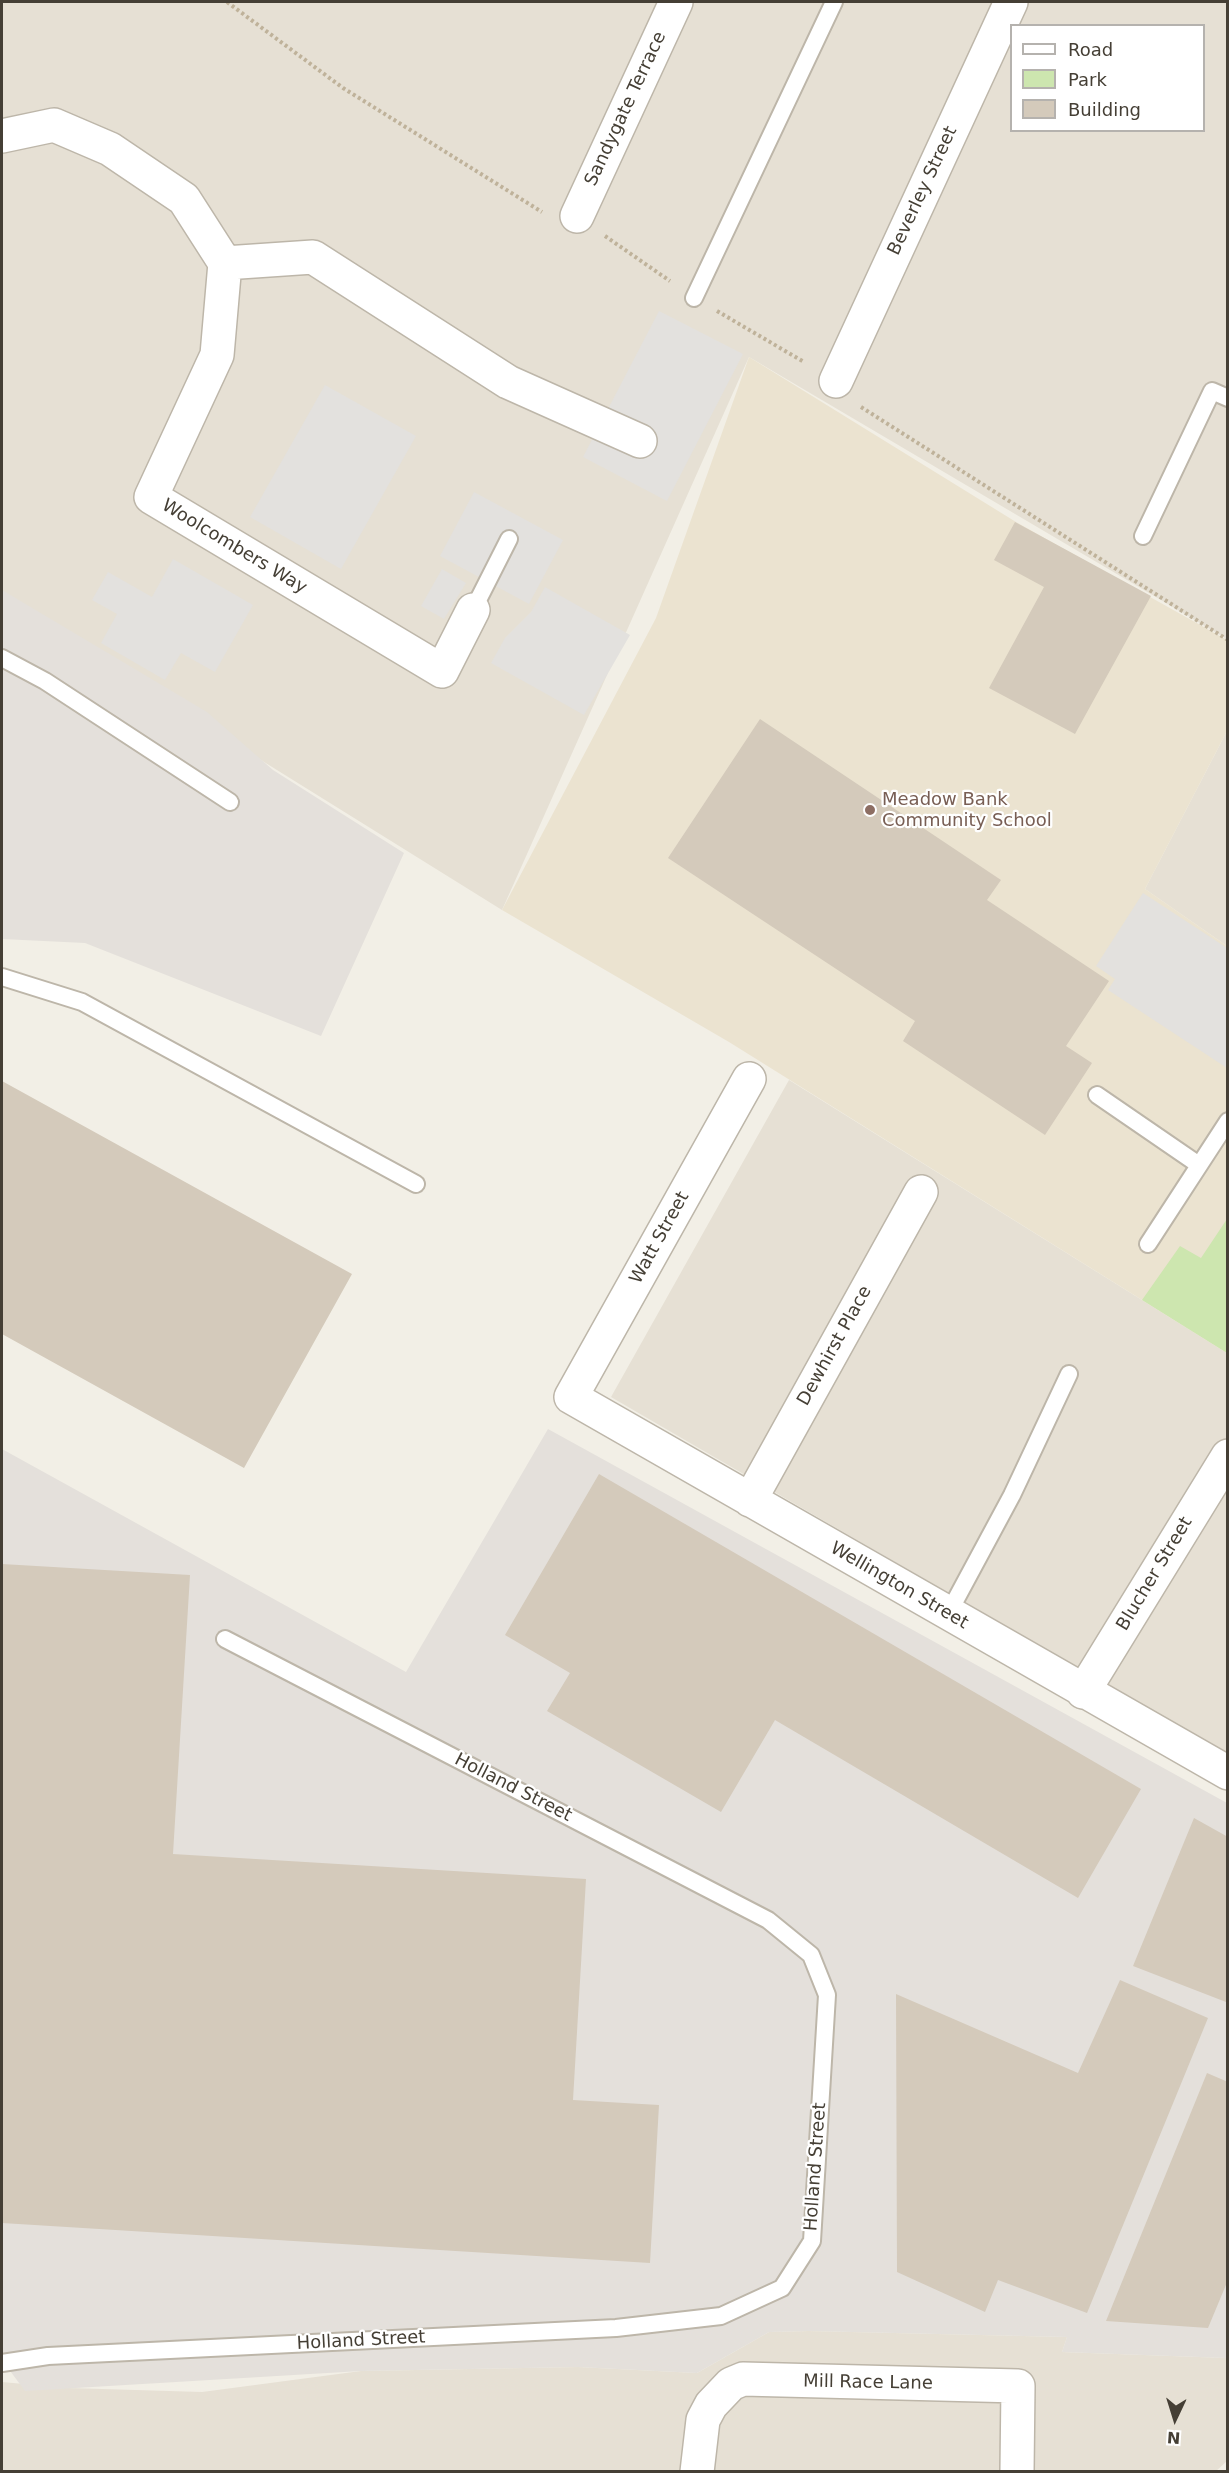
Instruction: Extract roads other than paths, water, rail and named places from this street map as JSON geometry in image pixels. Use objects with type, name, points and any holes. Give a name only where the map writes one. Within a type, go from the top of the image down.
[{"type":"street","name":"Sandygate Terrace","points":[[577,216],[676,2]]},
{"type":"street","name":"Beverley Street","points":[[836,381],[1011,2]]},
{"type":"street","points":[[2,136],[54,125],[110,149],[184,199],[225,263],[313,257],[508,382],[640,441]]},
{"type":"street","name":"Woolcombers Way","points":[[225,263],[217,355],[151,497],[442,671],[472,610]]},
{"type":"street","name":"Watt Street","points":[[571,1397],[748,1078]]},
{"type":"street","name":"Dewhirst Place","points":[[750,1500],[921,1192]]},
{"type":"street","name":"Wellington Street","points":[[571,1397],[1227,1773]]},
{"type":"street","name":"Blucher Street","points":[[1083,1692],[1227,1456]]},
{"type":"street","name":"Mill Race Lane","points":[[697,2472],[703,2420],[711,2406],[731,2384],[743,2379],[1018,2386],[1017,2471]]},
{"type":"lane","points":[[694,298],[834,2]]},
{"type":"lane","points":[[1143,536],[1212,391],[1227,398]]},
{"type":"lane","points":[[472,610],[509,539]]},
{"type":"lane","points":[[2,658],[45,681],[230,802]]},
{"type":"lane","points":[[2,977],[82,1002],[416,1184]]},
{"type":"lane","points":[[1097,1095],[1199,1165]]},
{"type":"lane","points":[[1149,1244],[1227,1121]]},
{"type":"lane","points":[[948,1614],[1012,1495],[1069,1374]]},
{"type":"lane","name":"Holland Street","points":[[2,2363],[48,2356],[616,2328],[721,2316],[782,2288],[812,2241],[827,1995],[811,1955],[768,1920],[225,1639]]},
{"type":"place","name":"Meadow Bank Community School","points":[[870,810]]}]
